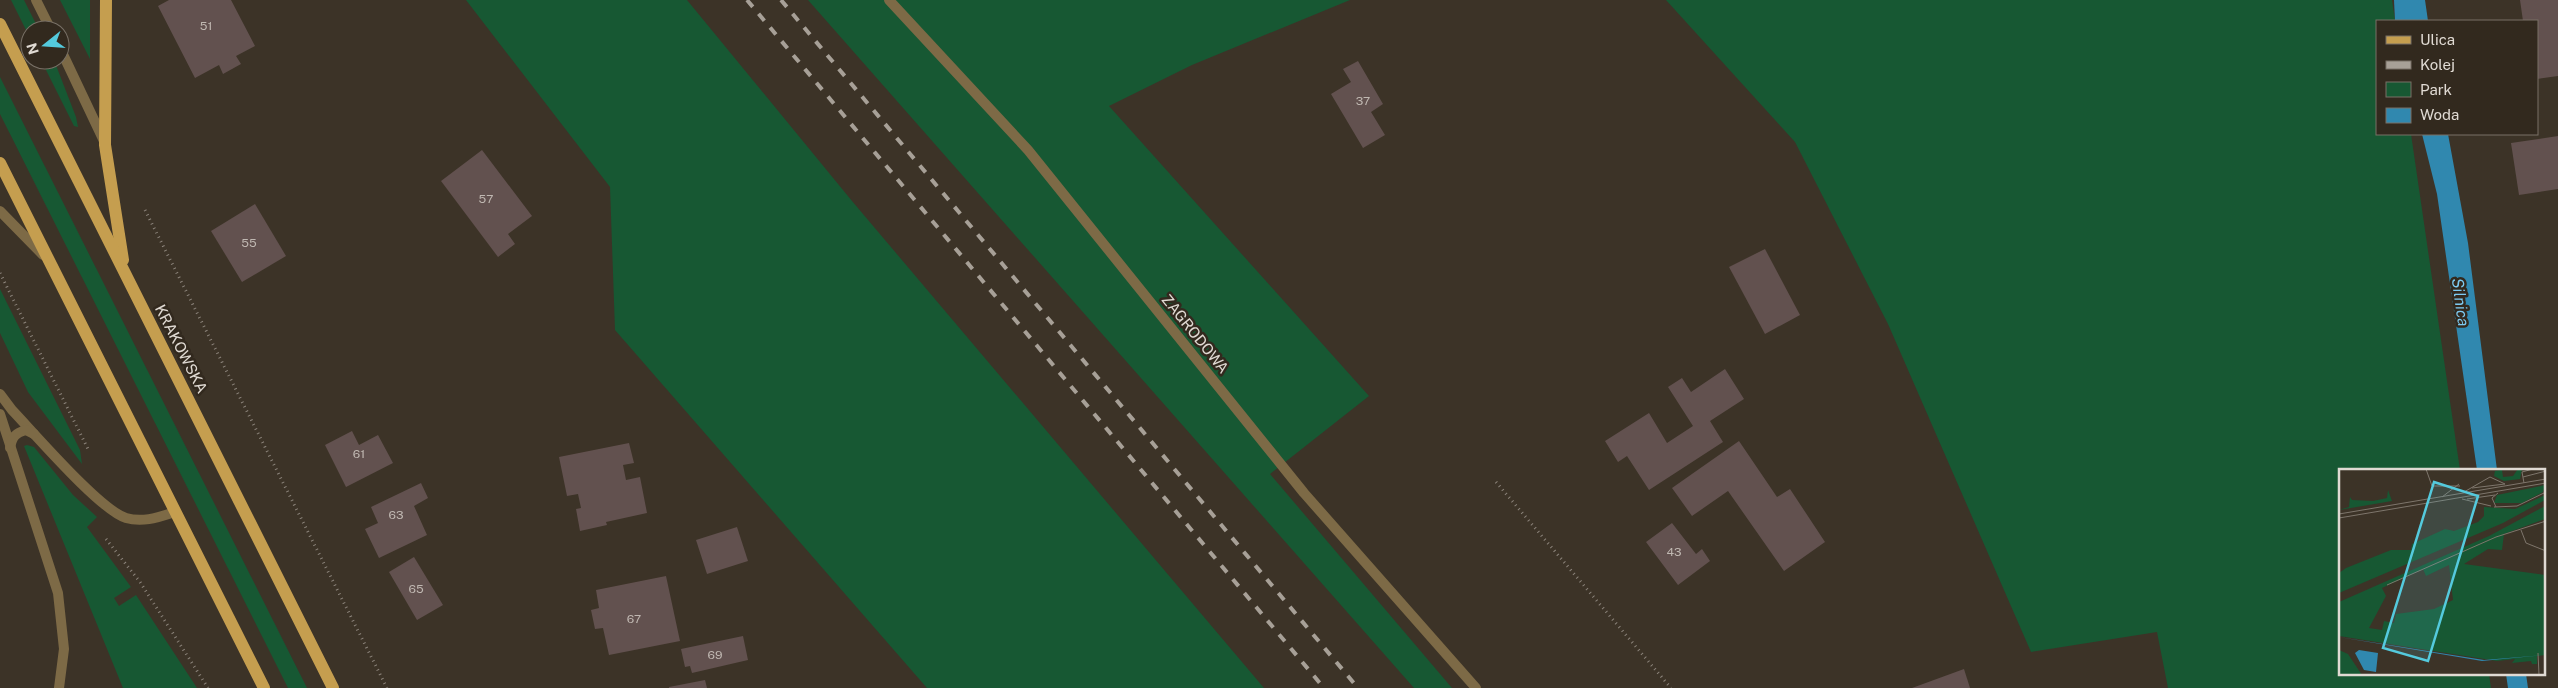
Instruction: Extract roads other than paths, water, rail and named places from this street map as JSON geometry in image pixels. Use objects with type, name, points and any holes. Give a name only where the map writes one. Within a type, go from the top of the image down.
[{"type":"main road","points":[[106,0],[105,145],[124,272]]},
{"type":"main road","name":"KRAKOWSKA","points":[[0,24],[333,688]]},
{"type":"main road","points":[[0,163],[264,688]]},
{"type":"street","points":[[36,0],[46,20]]},
{"type":"street","name":"ZAGRODOWA","points":[[889,0],[1028,150],[1304,493],[1476,688]]},
{"type":"street","points":[[70,70],[105,145]]},
{"type":"street","points":[[0,212],[48,260]]},
{"type":"street","points":[[0,394],[12,410],[106,506],[126,518],[146,520],[175,512]]},
{"type":"street","points":[[0,414],[58,593],[64,649],[59,688]]},
{"type":"street","points":[[10,449],[12,439],[18,433],[26,430],[37,435]]},
{"type":"water","points":[[2394,0],[2425,0],[2428,20],[2395,20]]},
{"type":"water","name":"Silnica","points":[[2422,135],[2448,135],[2468,243],[2497,469],[2477,469],[2437,194]]},
{"type":"water","points":[[2506,676],[2526,676],[2528,688],[2508,688]]},
{"type":"railway","points":[[747,0],[1324,688]]},
{"type":"railway","points":[[781,0],[1358,688]]}]
